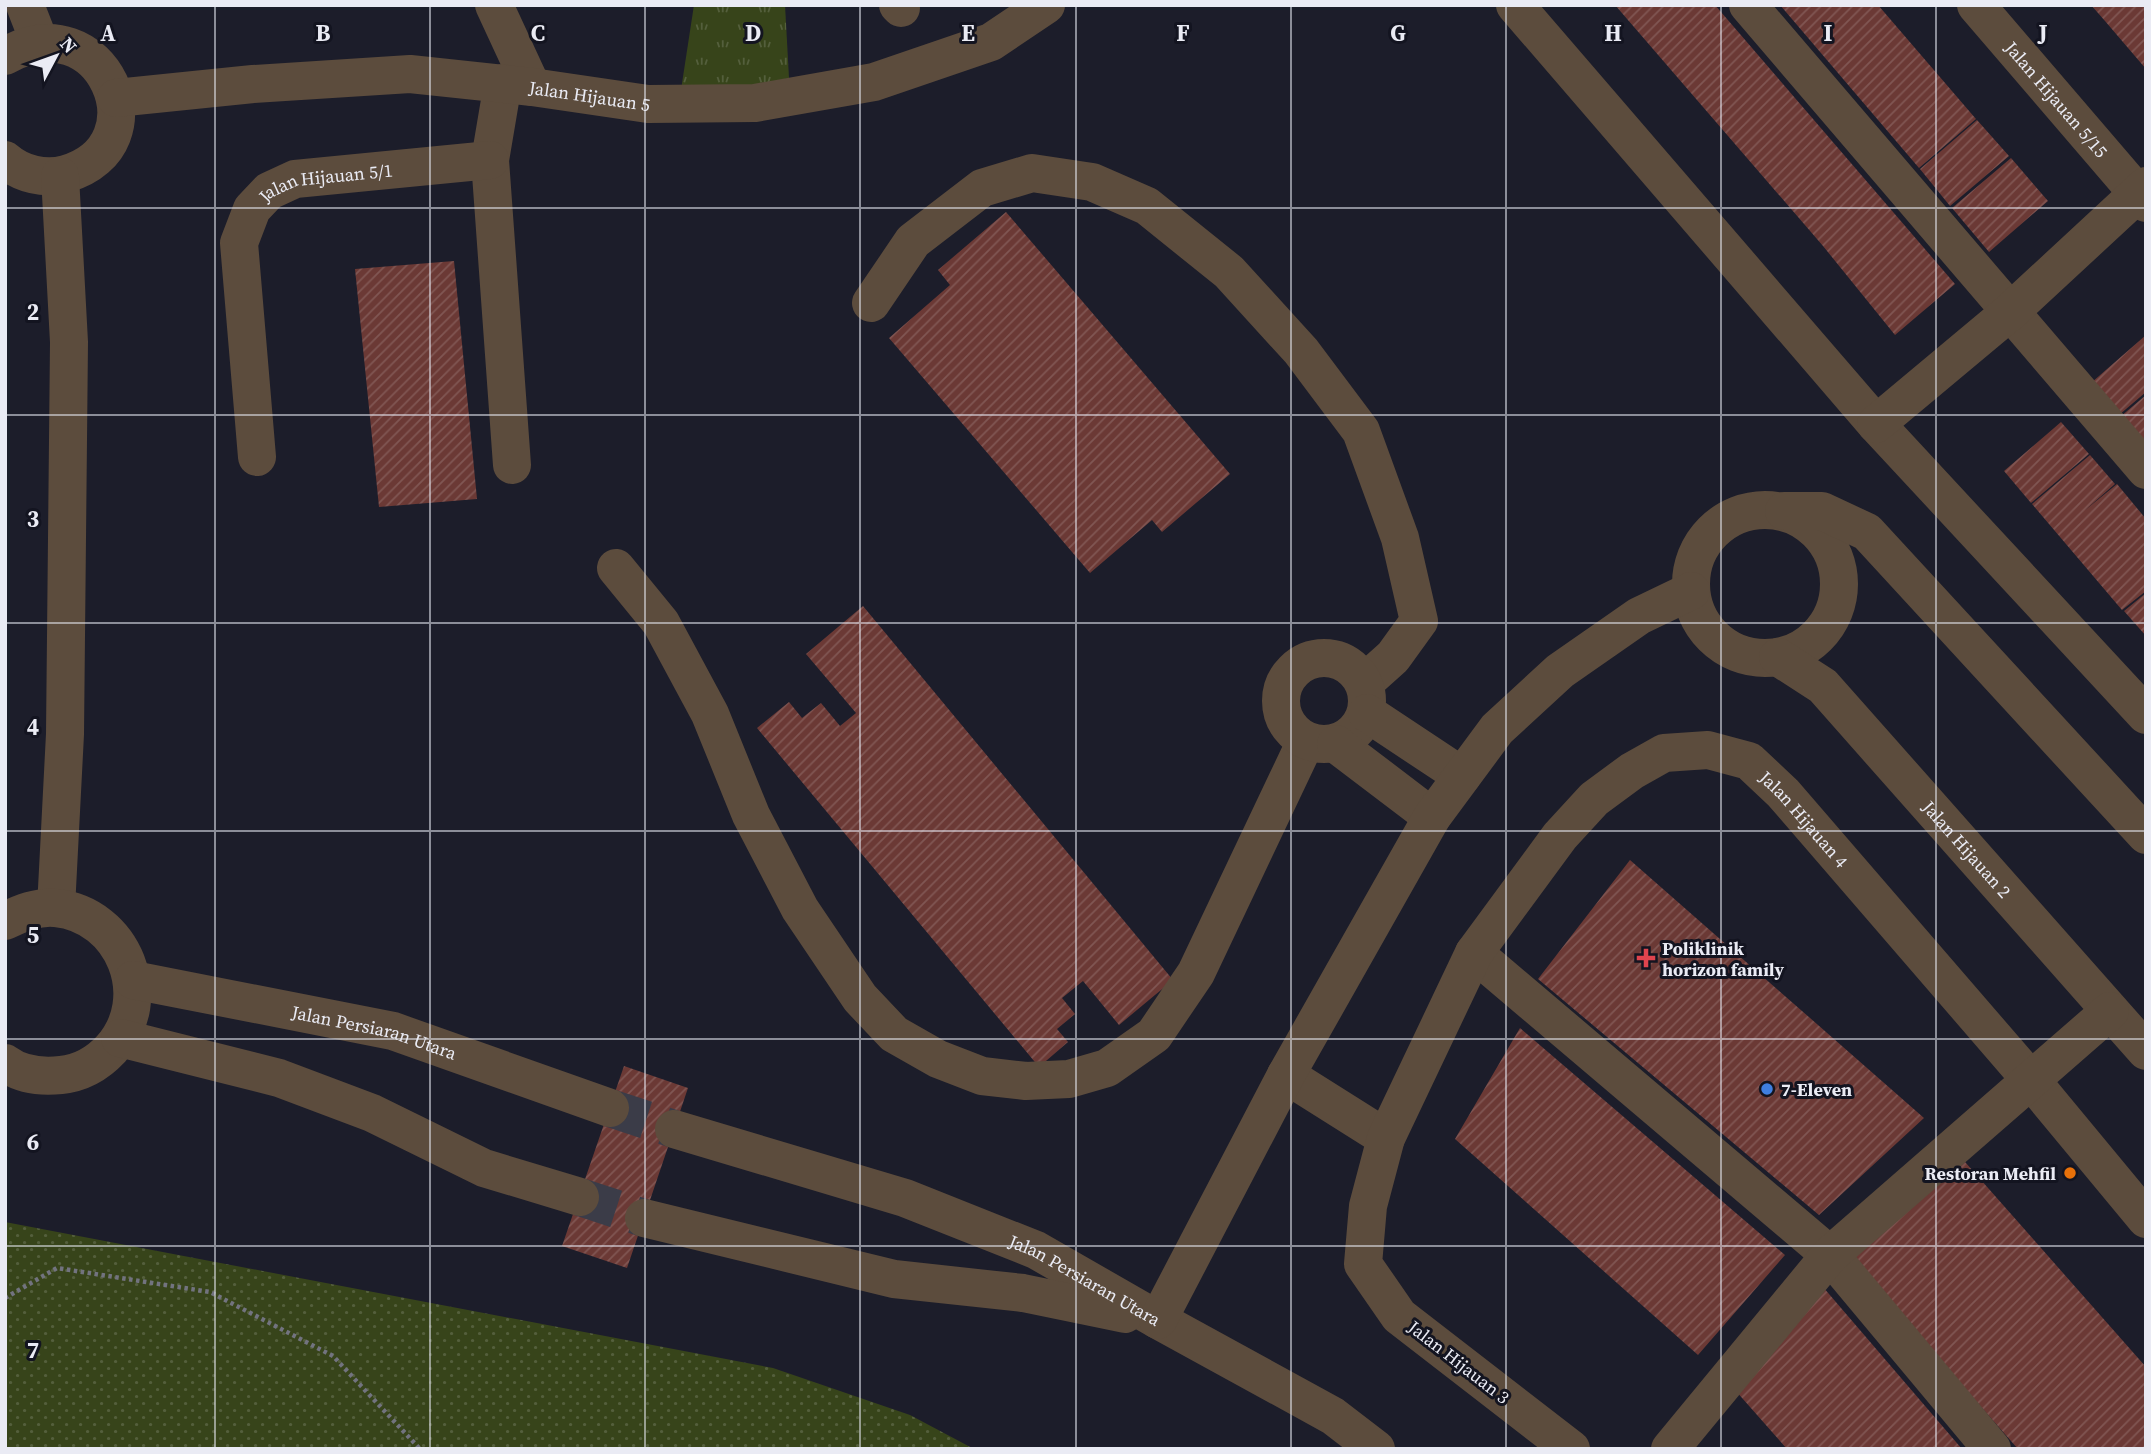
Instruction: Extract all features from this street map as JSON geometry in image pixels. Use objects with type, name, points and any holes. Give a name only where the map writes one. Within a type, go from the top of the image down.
[{"type":"street","points":[[5,160],[25,172],[42,176],[60,176],[77,171],[92,161],[104,148],[113,132],[117,115],[111,80],[102,66],[88,54],[73,45],[56,41],[22,48],[25,5]]},
{"type":"street","points":[[494,5],[518,85],[490,160],[512,465]]},
{"type":"street","name":"Jalan Hijauan 5","points":[[116,98],[253,84],[410,74],[518,85],[648,104],[755,103],[874,82],[991,42],[1046,5]]},
{"type":"street","points":[[1515,5],[1876,424],[2146,715]]},
{"type":"street","points":[[1748,5],[2146,470]]},
{"type":"street","name":"Jalan Hijauan 5/15","points":[[1976,5],[2143,194]]},
{"type":"street","name":"Jalan Hijauan 5/1","points":[[257,457],[239,243],[252,209],[269,191],[295,179],[490,160]]},
{"type":"street","points":[[616,568],[661,622],[710,714],[751,815],[800,909],[860,998],[894,1034],[938,1059],[982,1076],[1026,1081],[1069,1079],[1107,1068],[1154,1035],[1196,972],[1321,743],[1349,737],[1360,727],[1365,698],[1419,621],[1399,538],[1361,431],[1301,351],[1229,272],[1147,206],[1092,182],[1032,173],[982,188],[913,242],[871,303]]},
{"type":"street","points":[[56,908],[65,734],[69,342],[60,176]]},
{"type":"street","points":[[1876,424],[2010,312],[2143,194]]},
{"type":"street","points":[[1784,511],[1807,522],[1825,540],[1837,562],[1840,587],[1835,612],[1822,633],[1802,648],[1778,657],[1754,657],[1731,649],[1711,635],[1698,615],[1691,591],[1692,568],[1701,545],[1716,527],[1737,514],[1760,509],[1822,511],[1867,532],[2146,835]]},
{"type":"street","points":[[1376,1449],[1333,1416],[1158,1320],[1286,1075],[1432,817],[1497,729],[1560,671],[1639,616],[1691,591]]},
{"type":"street","points":[[1432,817],[1321,743],[1293,732],[1284,720],[1280,705],[1288,676],[1298,665],[1313,659],[1328,657],[1342,662],[1355,670],[1365,698],[1462,776]]},
{"type":"street","name":"Jalan Hijauan 2","points":[[1778,657],[1823,686],[2146,1051]]},
{"type":"street","name":"Jalan Hijauan 4","points":[[1386,1138],[1474,953],[1560,836],[1594,799],[1632,771],[1664,753],[1708,750],[1749,761],[1783,793],[2030,1079],[2146,1219]]},
{"type":"street","points":[[5,920],[28,910],[56,908],[83,915],[106,931],[123,953],[133,980],[132,1010],[121,1038],[100,1061],[72,1074],[42,1077],[12,1068],[5,1063]]},
{"type":"street","points":[[1474,953],[1830,1255],[1993,1449]]},
{"type":"street","name":"Jalan Persiaran Utara","points":[[133,980],[393,1031],[610,1108]]},
{"type":"street","points":[[1670,1449],[1830,1255],[2110,1011]]},
{"type":"street","points":[[121,1038],[279,1078],[372,1112],[484,1168],[580,1197]]},
{"type":"street","points":[[1286,1075],[1386,1138]]},
{"type":"street","name":"Jalan Persiaran Utara","points":[[674,1129],[905,1198],[1036,1250],[1158,1320]]},
{"type":"street","name":"Jalan Hijauan 3","points":[[1386,1138],[1368,1206],[1363,1264],[1399,1316],[1571,1449]]},
{"type":"street","name":"Jalan Persiaran Utara","points":[[644,1218],[894,1279],[1023,1293],[1158,1320]]},
{"type":"path","points":[[5,1298],[57,1268],[210,1292],[333,1356],[420,1449]]},
{"type":"green space","points":[[694,5],[785,5],[789,78],[679,103]]},
{"type":"green space","points":[[5,1222],[773,1368],[910,1415],[974,1449],[5,1449]]},
{"type":"building","points":[[1615,5],[1715,5],[1955,284],[1895,335],[1823,246]]},
{"type":"building","points":[[1780,5],[1878,5],[1976,119],[1919,168]]},
{"type":"building","points":[[2091,5],[2146,5],[2146,69],[2105,21]]},
{"type":"building","points":[[1977,120],[2009,156],[1950,206],[1920,169]]},
{"type":"building","points":[[2011,158],[2048,201],[1989,252],[1952,208]]},
{"type":"building","points":[[1006,212],[1230,474],[1162,532],[1152,520],[1090,573],[889,338],[950,285],[938,270]]},
{"type":"building","points":[[454,261],[477,499],[379,507],[355,269]]},
{"type":"building","points":[[2146,335],[2146,392],[2119,415],[2091,383]]},
{"type":"building","points":[[2146,395],[2146,447],[2120,417]]},
{"type":"building","points":[[2061,422],[2089,454],[2031,503],[2004,471]]},
{"type":"building","points":[[2090,455],[2115,484],[2084,511],[2117,484],[2146,519],[2146,591],[2122,610],[2032,504]]},
{"type":"building","points":[[2146,593],[2146,636],[2124,611]]},
{"type":"building","points":[[863,606],[1173,980],[1119,1025],[1083,981],[1062,998],[1075,1014],[1057,1029],[1068,1042],[1039,1067],[757,728],[789,702],[802,718],[821,703],[840,726],[856,713],[806,654]]},
{"type":"building","points":[[1630,860],[1924,1118],[1819,1215],[1538,979]]},
{"type":"building","points":[[1520,1028],[1785,1255],[1698,1355],[1455,1139]]},
{"type":"building","points":[[624,1066],[688,1088],[627,1268],[562,1246]]},
{"type":"building","points":[[1958,1154],[2146,1367],[2146,1449],[2018,1449],[1846,1253]]},
{"type":"building","points":[[1823,1287],[1962,1449],[1787,1449],[1735,1390]]},
{"type":"tunnel","points":[[610,1108],[674,1129]]},
{"type":"tunnel","points":[[580,1197],[644,1218]]},
{"type":"place","name":"Poliklinik horizon family","points":[[1646,958]]},
{"type":"place","name":"7-Eleven","points":[[1767,1089]]},
{"type":"place","name":"Restoran Mehfil","points":[[2070,1173]]}]
